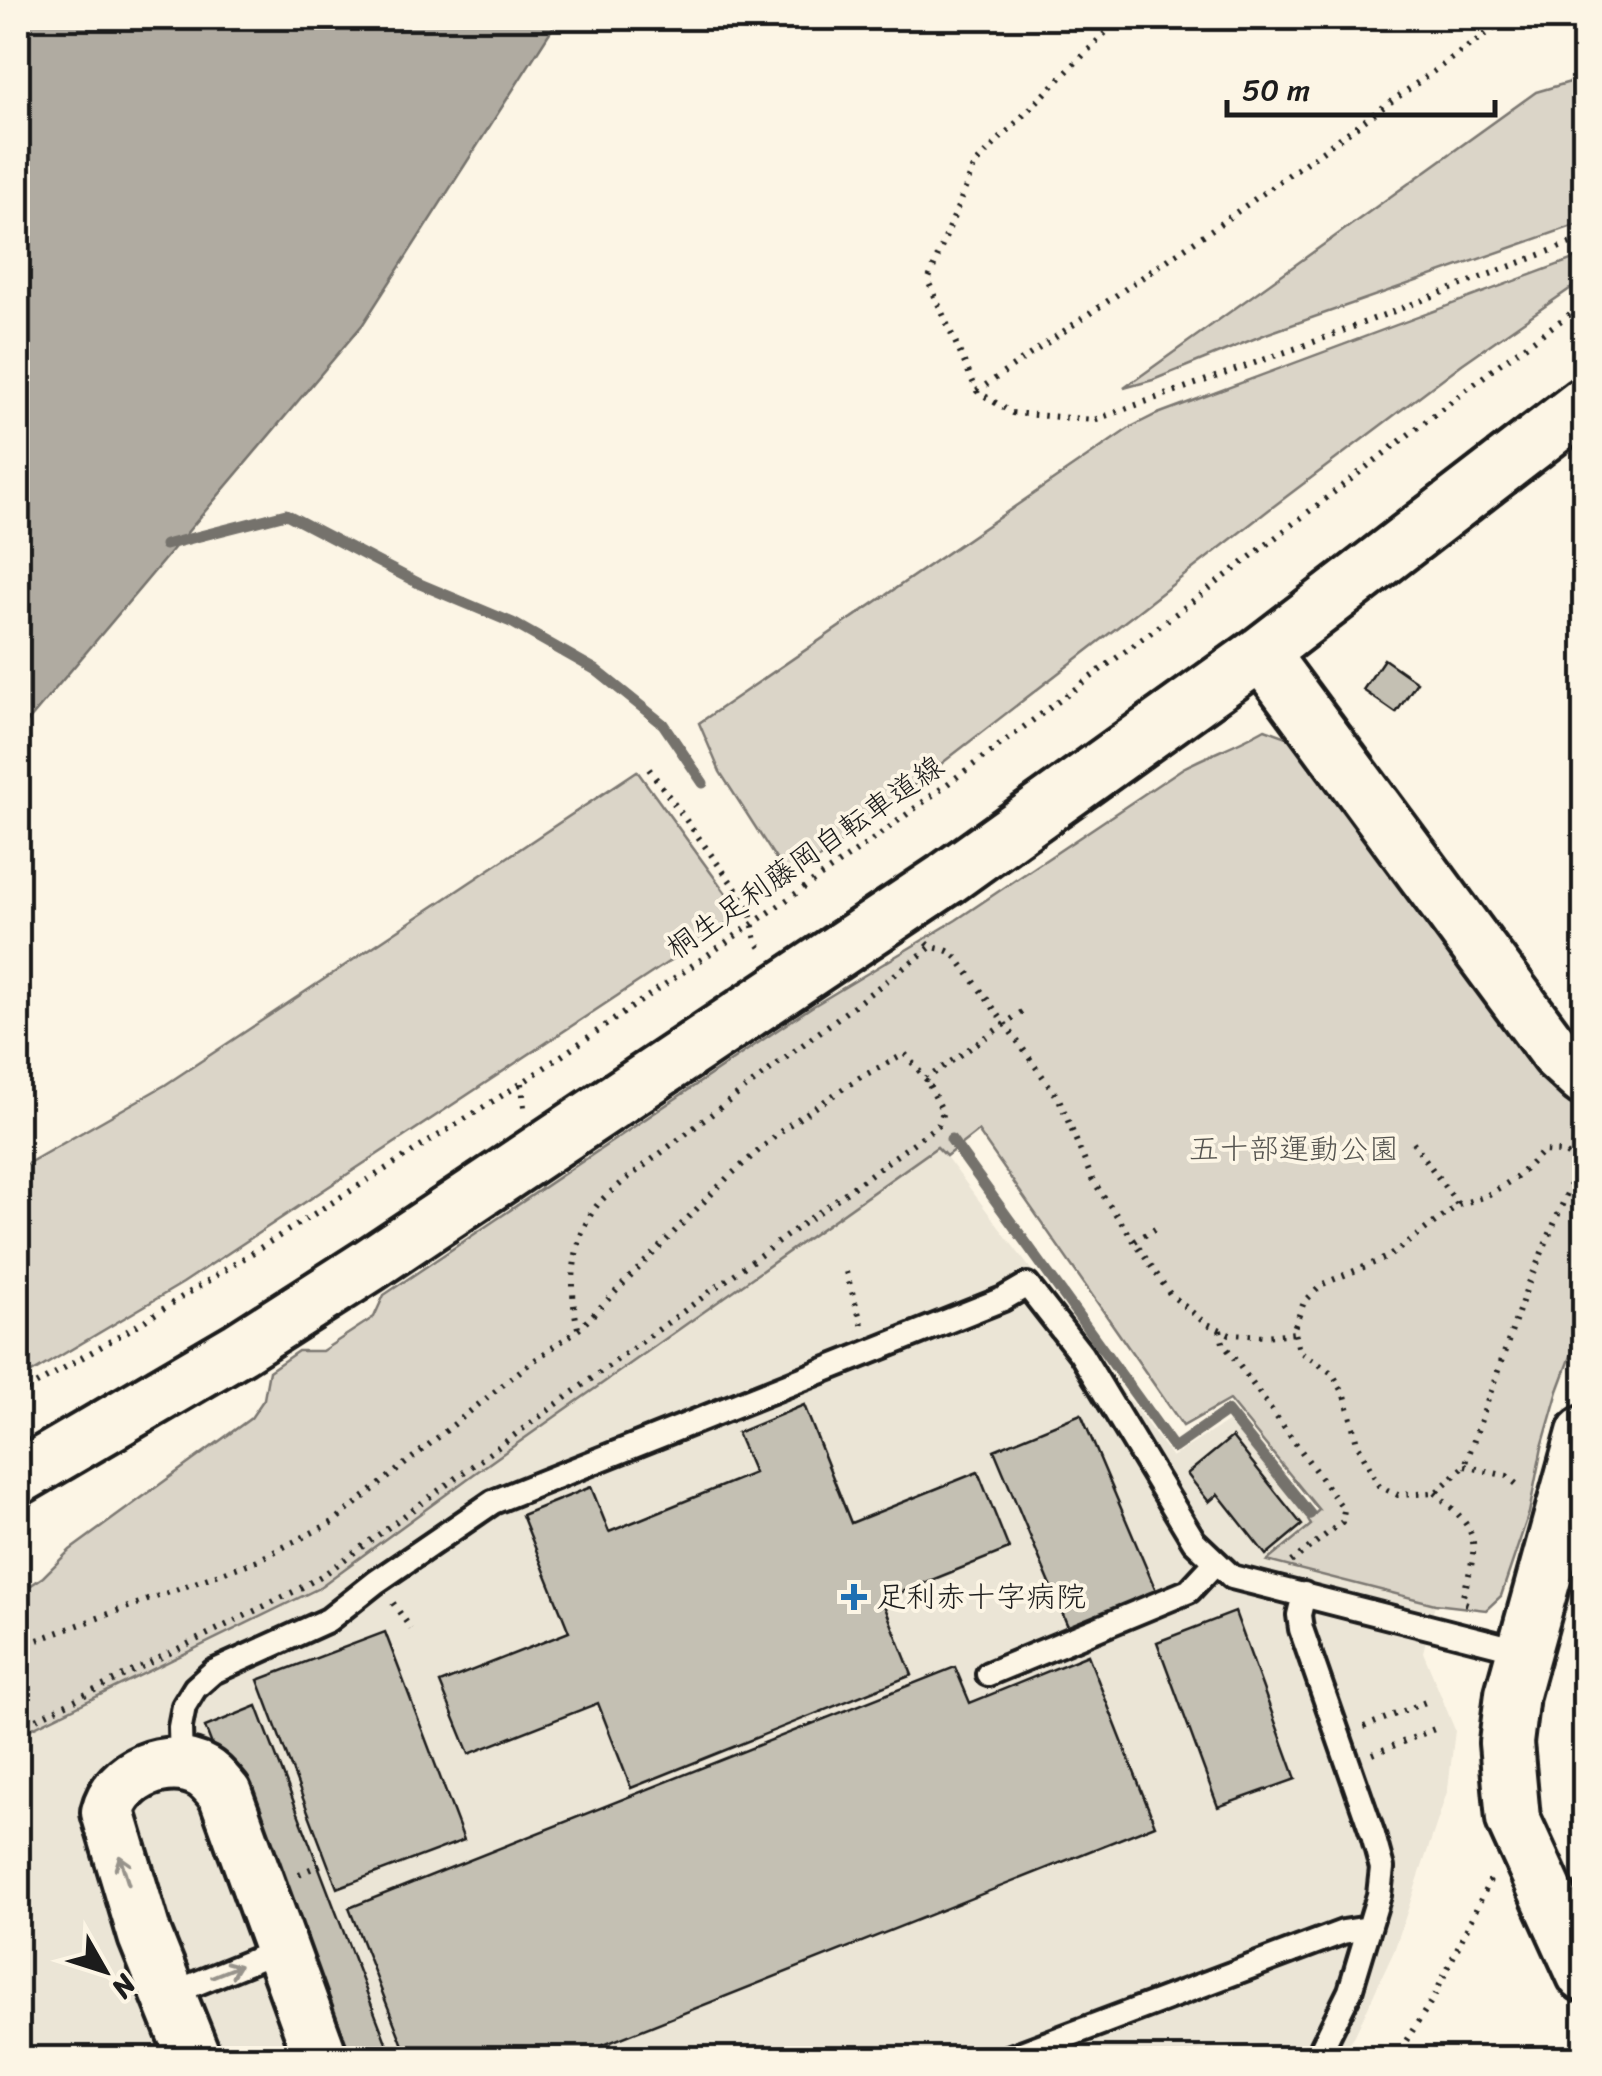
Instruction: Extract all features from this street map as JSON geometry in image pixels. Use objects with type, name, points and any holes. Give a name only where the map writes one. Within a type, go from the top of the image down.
[{"type":"street","points":[[18,1478],[240,1348],[368,1266],[946,879],[1261,653],[1584,404]]},
{"type":"street","points":[[1261,653],[1556,1054],[1584,1080]]},
{"type":"street","points":[[1584,1433],[1512,1694],[1506,1743],[1513,1818],[1584,1976]]},
{"type":"street","points":[[194,2058],[144,1936],[108,1812],[112,1797],[124,1783],[162,1765],[181,1765],[208,1774],[225,1794],[321,2058]]},
{"type":"lane","points":[[181,1765],[180,1727],[184,1706],[195,1688],[214,1672],[328,1620],[493,1502],[1004,1299],[1027,1285],[1081,1354],[1194,1541],[1232,1577],[1523,1651]]},
{"type":"lane","points":[[988,1674],[1189,1590],[1215,1563]]},
{"type":"lane","points":[[1304,1594],[1299,1615],[1301,1629],[1382,1868],[1379,1896],[1350,1992],[1317,2058]]},
{"type":"lane","points":[[1008,2058],[1342,1932],[1368,1928]]},
{"type":"lane","points":[[168,1995],[284,1948]]},
{"type":"path","points":[[1120,18],[975,164],[928,281],[976,391],[1012,413],[1094,420],[1311,344],[1584,238]]},
{"type":"path","points":[[976,391],[1228,219],[1508,18]]},
{"type":"path","name":"桐生足利藤岡自転車道線","points":[[18,1395],[136,1326],[522,1083],[754,923],[876,838],[1189,604],[1501,362],[1584,304]]},
{"type":"path","points":[[649,769],[749,907],[756,941]]},
{"type":"path","points":[[918,935],[931,947],[948,948],[958,959],[1059,1098],[1092,1178],[1170,1294],[1205,1324],[1230,1334],[1295,1333]]},
{"type":"path","points":[[579,1329],[572,1302],[574,1268],[586,1225],[598,1204],[931,947]]},
{"type":"path","points":[[926,1080],[1022,1012]]},
{"type":"path","points":[[18,1647],[295,1544],[333,1522],[524,1367],[579,1329],[727,1178],[786,1127],[859,1078],[905,1054],[926,1080],[943,1112],[938,1125],[326,1572],[298,1590],[18,1728]]},
{"type":"path","points":[[1413,1142],[1458,1205]]},
{"type":"path","points":[[1543,1151],[1564,1152],[1582,1167],[1526,1290],[1465,1466],[1436,1493],[1398,1495],[1380,1486],[1357,1444],[1345,1395],[1332,1373],[1299,1351],[1294,1328],[1304,1302],[1322,1284],[1388,1257],[1458,1205],[1486,1196],[1517,1177],[1543,1151]]},
{"type":"path","points":[[1136,1241],[1155,1228]]},
{"type":"path","points":[[846,1272],[871,1350]]},
{"type":"path","points":[[1220,1329],[1223,1343],[1344,1510],[1342,1522],[1283,1566]]},
{"type":"path","points":[[1465,1466],[1506,1476]]},
{"type":"path","points":[[1436,1493],[1465,1518],[1475,1546],[1463,1596]]},
{"type":"path","points":[[390,1598],[411,1629]]},
{"type":"path","points":[[1340,1738],[1428,1701]]},
{"type":"path","points":[[1349,1765],[1437,1728]]},
{"type":"path","points":[[289,1878],[327,1862]]},
{"type":"path","points":[[1395,2058],[1434,1997],[1492,1878]]},
{"type":"shaded area","points":[[18,18],[559,18],[363,324],[18,733]]},
{"type":"shaded area","name":"足利赤十字病院","points":[[938,1146],[1172,1457],[1229,1421],[1308,1520],[1311,1524],[1268,1561],[1435,1604],[1423,1652],[1455,1730],[1448,1789],[1394,1951],[1355,2035],[1339,2058],[18,2058],[18,1735],[317,1589]]},
{"type":"green space","points":[[1584,78],[1584,222],[1124,388],[1536,92]]},
{"type":"green space","points":[[1584,255],[1584,279],[1462,364],[1270,509],[790,881],[720,772],[699,723],[1131,427]]},
{"type":"green space","name":"五十部運動公園","points":[[1265,729],[1290,738],[1314,757],[1584,1102],[1584,1321],[1558,1391],[1529,1513],[1501,1596],[1486,1610],[1435,1604],[1267,1561],[1311,1525],[1308,1520],[1319,1510],[1229,1400],[1183,1426],[978,1131],[946,1156],[937,1147],[317,1589],[18,1735],[18,1594],[43,1577],[70,1550],[251,1418],[264,1399],[269,1371],[298,1351],[322,1351],[374,1317],[384,1295],[810,1008],[956,920],[1183,768]]},
{"type":"green space","points":[[637,771],[741,914],[183,1283],[18,1381],[18,1169],[165,1085]]},
{"type":"building","points":[[1384,659],[1417,682],[1396,713],[1363,690]]},
{"type":"building","points":[[804,1405],[851,1523],[978,1472],[1009,1549],[882,1600],[912,1675],[631,1788],[598,1703],[469,1754],[440,1683],[569,1632],[522,1515],[591,1487],[609,1532],[754,1473],[737,1433]]},
{"type":"building","points":[[1081,1414],[1157,1593],[1069,1629],[994,1450]]},
{"type":"building","points":[[1232,1437],[1302,1525],[1266,1555],[1218,1494],[1209,1502],[1187,1474]]},
{"type":"building","points":[[1235,1612],[1296,1779],[1218,1807],[1157,1642]]},
{"type":"building","points":[[385,1632],[464,1840],[337,1888],[258,1680]]},
{"type":"building","points":[[1088,1655],[1155,1825],[571,2058],[408,2058],[349,1908],[955,1667],[970,1703]]},
{"type":"building","points":[[257,1706],[392,2058],[334,2058],[205,1727]]},
{"type":"waterway","points":[[165,545],[286,514],[420,584],[513,623],[596,670],[663,724],[703,783]]},
{"type":"waterway","points":[[951,1139],[1174,1448],[1227,1411],[1310,1514]]},
{"type":"place","name":"足利赤十字病院","points":[[854,1597]]}]
